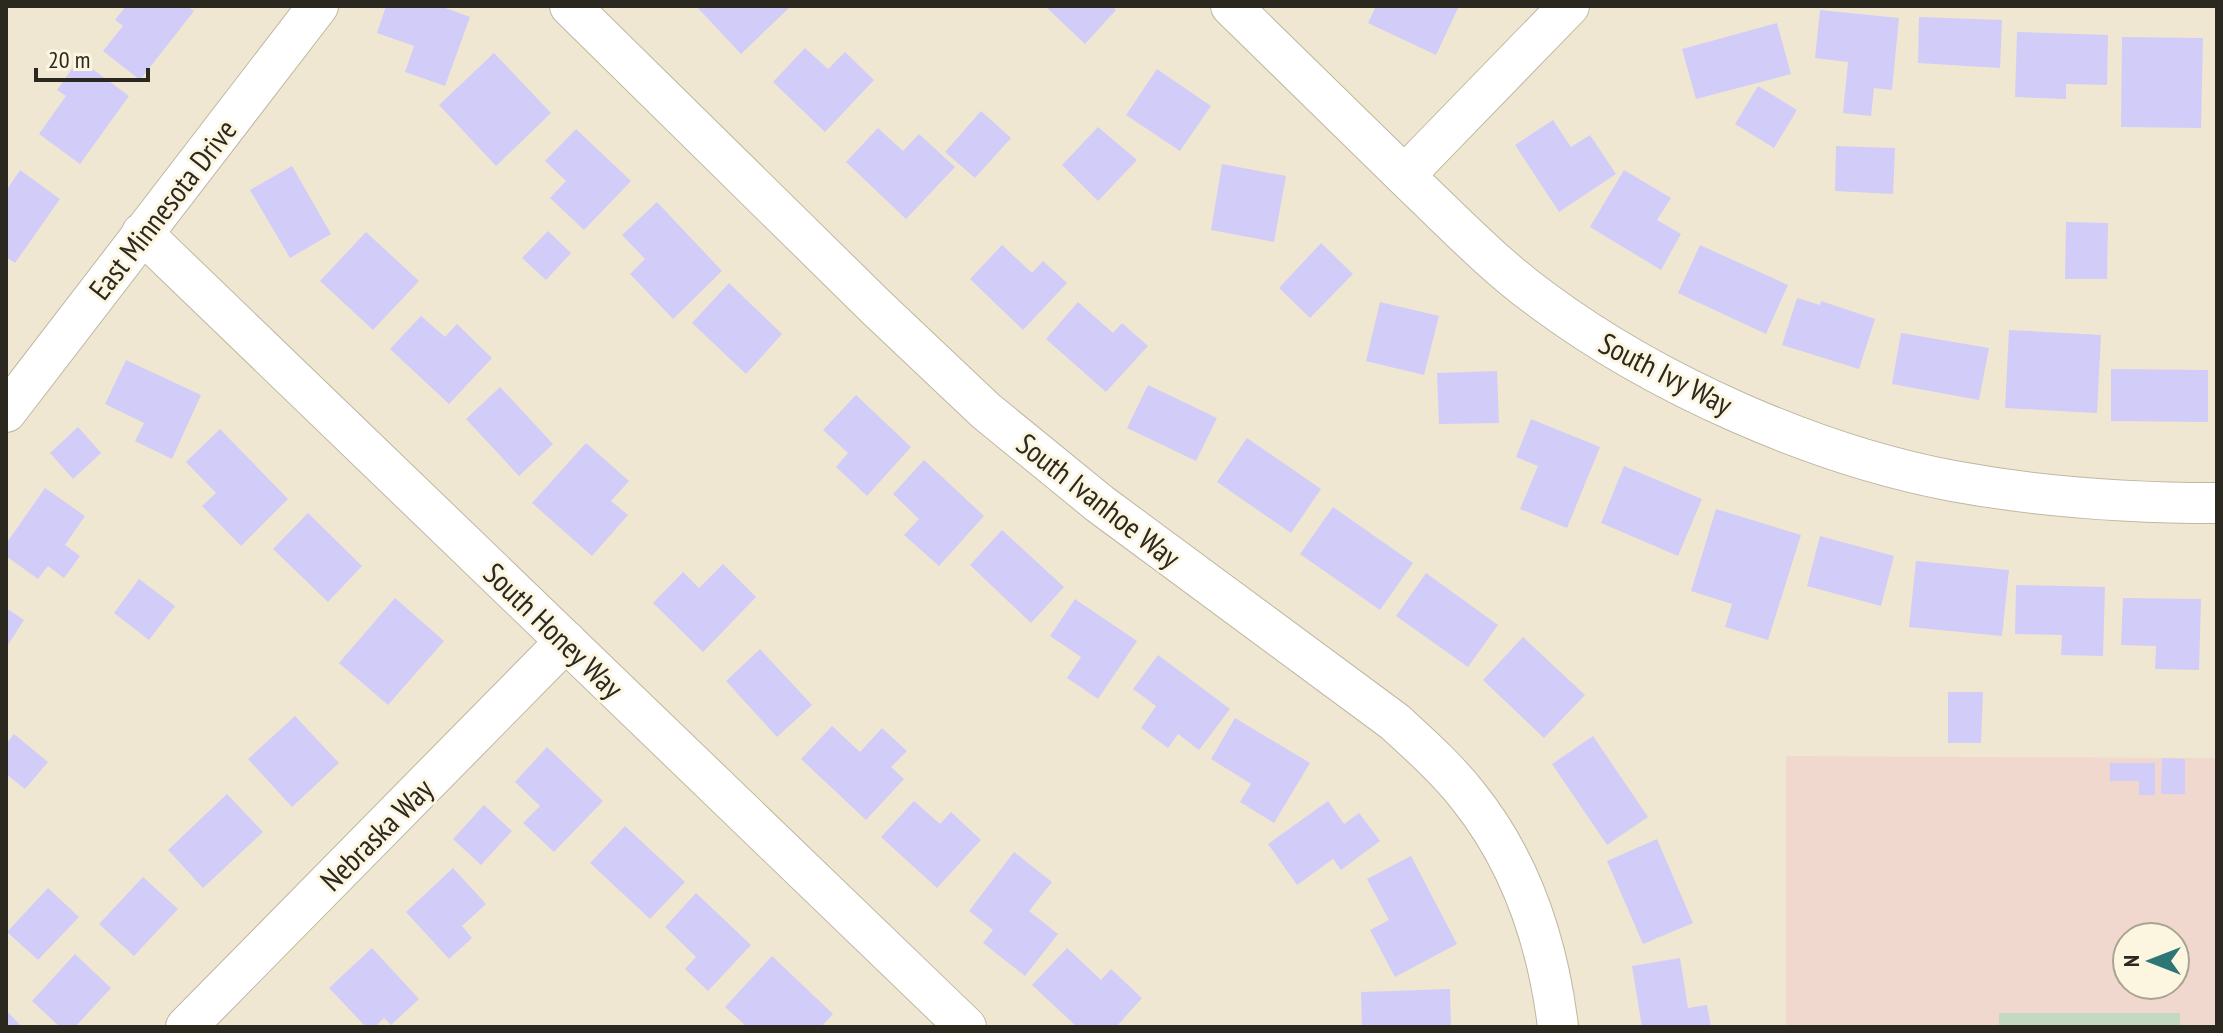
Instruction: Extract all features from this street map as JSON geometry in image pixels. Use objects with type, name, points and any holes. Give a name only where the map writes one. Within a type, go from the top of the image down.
[{"type":"street","name":"East Minnesota Drive","points":[[6,412],[318,6]]},
{"type":"street","name":"South Ivanhoe Way","points":[[570,6],[986,411],[1100,504],[1395,722],[1429,753],[1468,796],[1492,831],[1522,886],[1547,961],[1558,1027]]},
{"type":"street","name":"South Ivy Way","points":[[1231,6],[1483,251],[1540,299],[1595,337],[1690,390],[1780,428],[1890,466],[1980,486],[2086,499],[2217,503]]},
{"type":"street","points":[[1405,175],[1569,6]]},
{"type":"street","name":"South Honey Way","points":[[142,233],[966,1027]]},
{"type":"street","name":"Nebraska Way","points":[[186,1027],[566,641]]},
{"type":"shaded area","points":[[1786,756],[2217,758],[2217,1027],[1786,1027]]},
{"type":"green space","points":[[1999,1013],[2180,1013],[2180,1027],[1999,1027]]},
{"type":"building","points":[[126,6],[187,6],[194,11],[140,80],[103,51],[123,26],[115,20]]},
{"type":"building","points":[[386,6],[440,6],[470,17],[445,86],[405,72],[414,46],[377,33]]},
{"type":"building","points":[[696,6],[791,6],[741,54]]},
{"type":"building","points":[[1045,6],[1112,6],[1116,10],[1085,44]]},
{"type":"building","points":[[1376,6],[1459,6],[1436,55],[1368,23]]},
{"type":"building","points":[[1820,10],[1899,18],[1892,90],[1874,88],[1871,116],[1843,113],[1848,62],[1815,58]]},
{"type":"building","points":[[1919,17],[2002,20],[2000,68],[1918,63]]},
{"type":"building","points":[[1777,23],[1791,74],[1696,99],[1682,49]]},
{"type":"building","points":[[2017,32],[2108,35],[2107,85],[2066,84],[2066,99],[2015,97]]},
{"type":"building","points":[[2122,37],[2203,38],[2201,128],[2121,127]]},
{"type":"building","points":[[805,48],[828,69],[845,52],[874,80],[825,132],[773,82]]},
{"type":"building","points":[[494,53],[551,113],[496,166],[439,105]]},
{"type":"building","points":[[79,59],[129,96],[80,164],[39,134],[66,96],[57,90]]},
{"type":"building","points":[[1157,69],[1211,106],[1180,151],[1126,115]]},
{"type":"building","points":[[1758,86],[1797,110],[1774,148],[1735,124]]},
{"type":"building","points":[[981,111],[1011,138],[975,178],[945,152]]},
{"type":"building","points":[[1553,120],[1571,147],[1590,135],[1616,174],[1559,212],[1515,145]]},
{"type":"building","points":[[1098,127],[1137,160],[1098,201],[1062,165]]},
{"type":"building","points":[[878,128],[903,151],[919,134],[955,167],[906,219],[846,162]]},
{"type":"building","points":[[576,129],[631,181],[584,230],[550,198],[566,181],[545,161]]},
{"type":"building","points":[[1836,146],[1895,148],[1893,194],[1835,191]]},
{"type":"building","points":[[1222,164],[1286,176],[1274,242],[1211,230]]},
{"type":"building","points":[[292,166],[331,234],[290,258],[250,190]]},
{"type":"building","points":[[20,170],[60,199],[15,263],[6,257],[6,191]]},
{"type":"building","points":[[1624,170],[1671,198],[1657,220],[1681,234],[1661,270],[1590,227]]},
{"type":"building","points":[[657,202],[722,271],[673,319],[630,274],[645,259],[622,235]]},
{"type":"building","points":[[2066,222],[2108,223],[2107,279],[2065,279]]},
{"type":"building","points":[[548,231],[571,253],[546,280],[522,258]]},
{"type":"building","points":[[366,232],[419,281],[373,330],[320,281]]},
{"type":"building","points":[[1321,243],[1353,274],[1310,318],[1279,288]]},
{"type":"building","points":[[1002,245],[1032,273],[1043,261],[1067,283],[1023,330],[970,279]]},
{"type":"building","points":[[1700,245],[1788,285],[1766,334],[1678,293]]},
{"type":"building","points":[[729,283],[782,334],[746,374],[692,323]]},
{"type":"building","points":[[1797,298],[1820,305],[1821,301],[1875,319],[1859,369],[1782,345]]},
{"type":"building","points":[[1078,302],[1113,333],[1122,323],[1148,346],[1106,392],[1046,339]]},
{"type":"building","points":[[1380,302],[1439,316],[1424,375],[1366,361]]},
{"type":"building","points":[[421,316],[445,337],[457,324],[492,358],[449,404],[390,349]]},
{"type":"building","points":[[2009,330],[2101,335],[2097,413],[2005,408]]},
{"type":"building","points":[[1901,333],[1989,348],[1979,400],[1892,384]]},
{"type":"building","points":[[126,360],[201,395],[172,459],[135,441],[144,423],[105,404]]},
{"type":"building","points":[[2111,369],[2208,370],[2208,422],[2111,421]]},
{"type":"building","points":[[1497,371],[1499,423],[1439,424],[1437,373]]},
{"type":"building","points":[[1148,385],[1217,418],[1196,461],[1127,428]]},
{"type":"building","points":[[500,387],[553,444],[519,476],[466,419]]},
{"type":"building","points":[[856,395],[911,447],[867,496],[836,467],[848,453],[823,430]]},
{"type":"building","points":[[1531,419],[1600,447],[1567,528],[1520,509],[1538,466],[1516,457]]},
{"type":"building","points":[[78,427],[101,453],[73,479],[50,453]]},
{"type":"building","points":[[220,429],[288,499],[241,546],[202,506],[216,493],[186,462]]},
{"type":"building","points":[[1247,438],[1321,489],[1291,533],[1217,482]]},
{"type":"building","points":[[586,443],[629,481],[611,501],[628,515],[592,556],[532,503]]},
{"type":"building","points":[[924,460],[984,516],[939,566],[904,535],[919,519],[893,494]]},
{"type":"building","points":[[1624,466],[1702,499],[1678,556],[1601,523]]},
{"type":"building","points":[[45,488],[85,516],[65,545],[80,556],[64,578],[48,566],[38,579],[6,556],[6,544]]},
{"type":"building","points":[[1333,507],[1413,563],[1380,610],[1300,554]]},
{"type":"building","points":[[1716,509],[1801,535],[1768,640],[1725,627],[1732,604],[1691,591]]},
{"type":"building","points":[[308,513],[362,566],[328,602],[273,549]]},
{"type":"building","points":[[1002,530],[1064,587],[1031,623],[970,565]]},
{"type":"building","points":[[1820,536],[1894,556],[1881,606],[1807,586]]},
{"type":"building","points":[[1916,561],[2009,570],[2002,636],[1909,627]]},
{"type":"building","points":[[723,564],[756,597],[703,652],[653,603],[683,572],[699,588]]},
{"type":"building","points":[[1426,573],[1498,625],[1468,667],[1396,616]]},
{"type":"building","points":[[139,579],[175,606],[149,640],[114,613]]},
{"type":"building","points":[[2016,585],[2105,587],[2103,656],[2061,655],[2062,635],[2015,634]]},
{"type":"building","points":[[395,598],[444,641],[388,705],[339,663]]},
{"type":"building","points":[[2123,598],[2201,599],[2199,670],[2155,669],[2156,646],[2121,645]]},
{"type":"building","points":[[1075,599],[1137,641],[1098,699],[1067,678],[1081,657],[1050,636]]},
{"type":"building","points":[[6,608],[24,620],[6,648]]},
{"type":"building","points":[[1523,637],[1585,695],[1544,738],[1483,680]]},
{"type":"building","points":[[760,649],[812,705],[777,737],[726,681]]},
{"type":"building","points":[[1158,655],[1230,709],[1199,750],[1178,734],[1168,748],[1141,728],[1156,706],[1133,689]]},
{"type":"building","points":[[1948,692],[1983,692],[1981,743],[1948,743]]},
{"type":"building","points":[[295,716],[339,763],[292,807],[248,759]]},
{"type":"building","points":[[1235,718],[1310,763],[1274,823],[1240,802],[1251,784],[1211,759]]},
{"type":"building","points":[[832,726],[860,752],[882,728],[907,751],[891,767],[904,779],[866,820],[801,759]]},
{"type":"building","points":[[14,734],[48,762],[25,789],[6,774],[6,744]]},
{"type":"building","points":[[1593,736],[1648,817],[1607,845],[1552,764]]},
{"type":"building","points":[[547,747],[603,801],[554,852],[523,823],[540,806],[515,782]]},
{"type":"building","points":[[2162,758],[2185,759],[2185,794],[2161,794]]},
{"type":"building","points":[[2110,763],[2155,763],[2155,795],[2139,795],[2139,781],[2110,781]]},
{"type":"building","points":[[227,794],[263,832],[203,888],[168,850]]},
{"type":"building","points":[[914,801],[940,824],[951,812],[981,840],[937,888],[881,837]]},
{"type":"building","points":[[1328,801],[1344,824],[1359,813],[1380,841],[1341,870],[1333,859],[1297,885],[1268,844]]},
{"type":"building","points":[[484,805],[512,831],[481,865],[453,839]]},
{"type":"building","points":[[625,826],[685,882],[650,919],[590,863]]},
{"type":"building","points":[[1657,839],[1693,923],[1643,944],[1607,861]]},
{"type":"building","points":[[1014,852],[1052,882],[1029,911],[1058,934],[1025,976],[983,943],[993,930],[969,911]]},
{"type":"building","points":[[1411,856],[1457,944],[1395,977],[1370,930],[1389,920],[1367,879]]},
{"type":"building","points":[[453,868],[486,904],[462,926],[472,938],[449,959],[406,912]]},
{"type":"building","points":[[143,877],[178,909],[134,956],[99,924]]},
{"type":"building","points":[[48,888],[79,917],[38,960],[7,932]]},
{"type":"building","points":[[696,893],[751,945],[708,991],[685,969],[696,957],[665,927]]},
{"type":"building","points":[[372,948],[419,999],[391,1025],[384,1018],[375,1027],[366,1027],[329,988]]},
{"type":"building","points":[[1067,948],[1101,980],[1111,969],[1142,998],[1116,1027],[1077,1027],[1032,985]]},
{"type":"building","points":[[75,954],[111,988],[75,1027],[60,1027],[32,1001]]},
{"type":"building","points":[[772,956],[833,1014],[821,1027],[747,1027],[725,1007]]},
{"type":"building","points":[[1680,958],[1688,1008],[1707,1005],[1711,1027],[1642,1027],[1632,966]]},
{"type":"building","points":[[1450,989],[1451,1027],[1362,1027],[1361,992]]},
{"type":"building","points":[[6,1010],[22,1027],[6,1027]]}]
